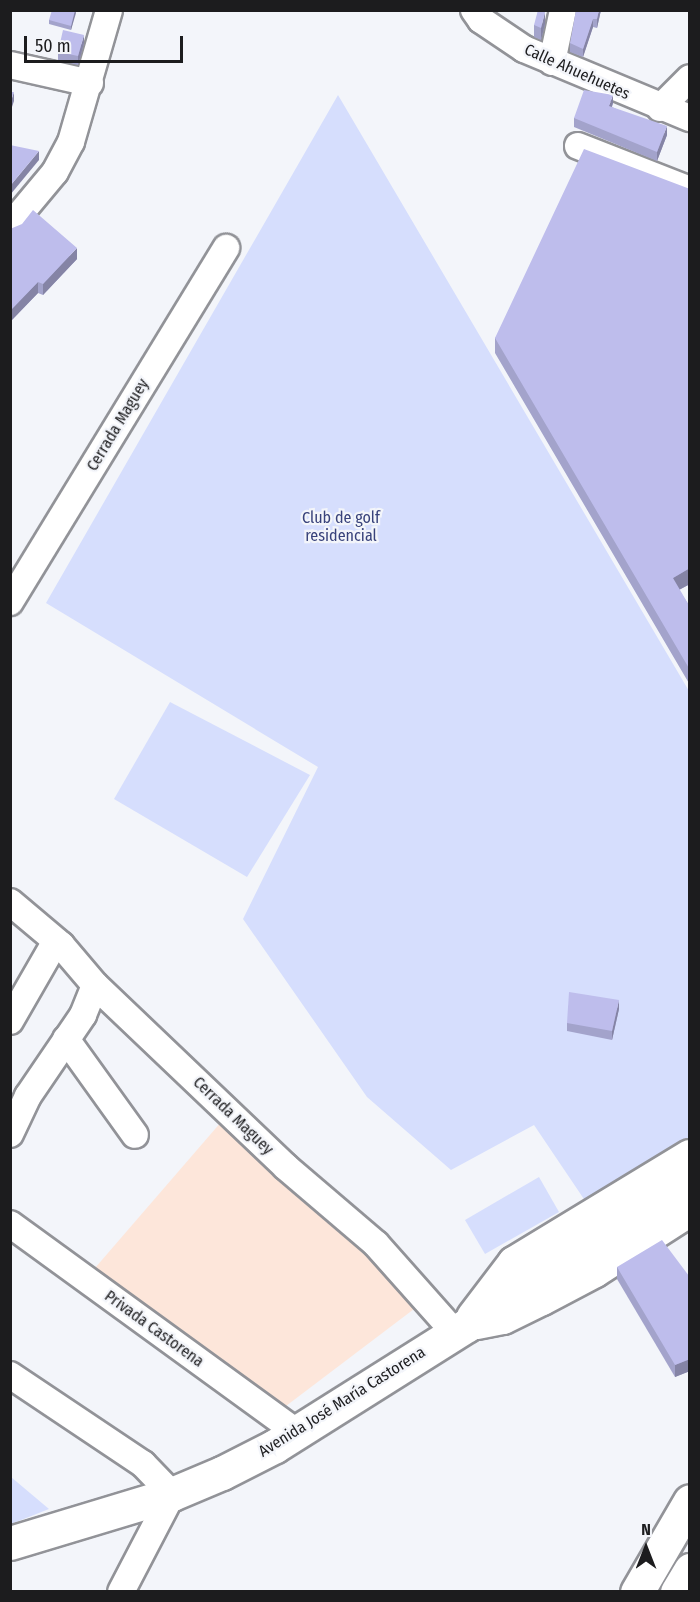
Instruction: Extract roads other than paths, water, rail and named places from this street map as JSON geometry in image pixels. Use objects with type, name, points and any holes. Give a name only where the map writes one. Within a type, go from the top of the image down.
[{"type":"main road","name":"Avenida José María Castorena","points":[[10,1543],[172,1494],[222,1473],[298,1433],[533,1280],[690,1186]]},
{"type":"main road","points":[[667,1541],[690,1485]]},
{"type":"main road","points":[[637,1592],[690,1501]]},
{"type":"main road","points":[[677,1592],[690,1570]]},
{"type":"street","points":[[12,223],[55,172],[66,152],[90,83],[109,10]]},
{"type":"street","name":"Calle Ahuehuetes","points":[[474,10],[481,20],[524,49],[660,108],[690,118]]},
{"type":"street","points":[[552,62],[563,10]]},
{"type":"street","points":[[10,65],[90,83]]},
{"type":"street","points":[[660,108],[690,78]]},
{"type":"street","points":[[578,146],[690,190]]},
{"type":"street","name":"Cerrada Maguey","points":[[10,602],[226,248]]},
{"type":"street","name":"Cerrada Maguey","points":[[10,902],[56,941],[95,985],[286,1167],[376,1244],[460,1329]]},
{"type":"street","points":[[10,1021],[56,941]]},
{"type":"street","points":[[10,1134],[28,1096],[83,1015],[95,985]]},
{"type":"street","points":[[66,1039],[135,1135]]},
{"type":"street","name":"Avenida José María Castorena","points":[[460,1329],[514,1263],[690,1156]]},
{"type":"street","name":"Avenida José María Castorena","points":[[460,1329],[503,1318],[542,1299],[595,1271],[690,1210]]},
{"type":"street","name":"Privada Castorena","points":[[10,1224],[298,1433]]},
{"type":"street","points":[[10,1375],[143,1464],[172,1494],[121,1592]]},
{"type":"park label","name":"Club de golf residencial","points":[[341,527]]}]
